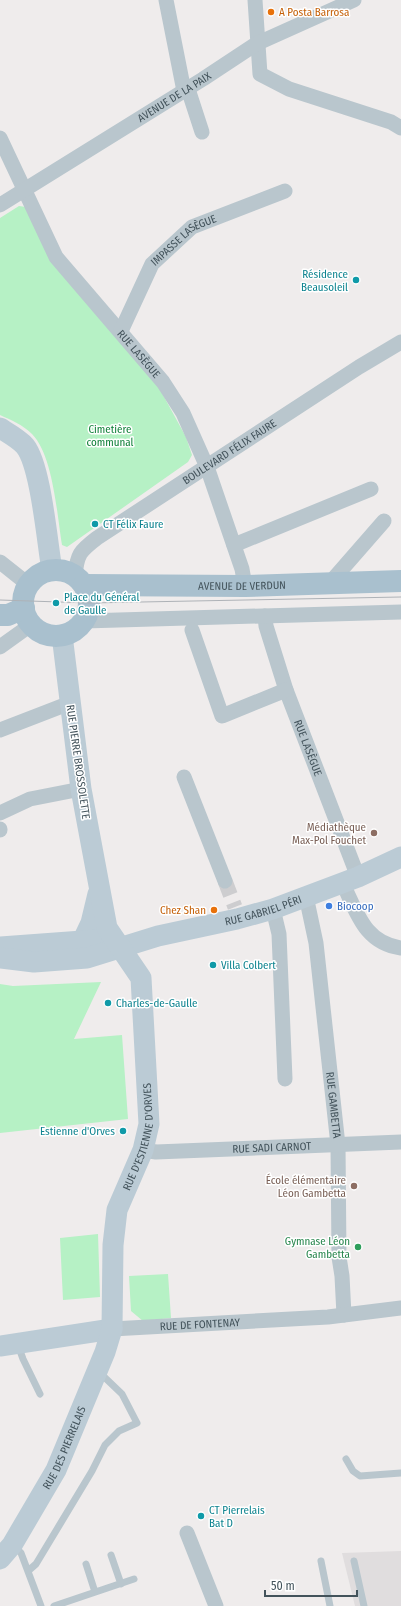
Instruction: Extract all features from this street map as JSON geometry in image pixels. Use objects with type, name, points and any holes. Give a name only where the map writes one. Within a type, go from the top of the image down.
[{"type":"main road","points":[[0,428],[25,446],[32,458],[37,477],[52,570]]},
{"type":"main road","points":[[52,570],[68,572],[79,580],[89,597],[88,611],[84,621],[71,632],[62,635],[51,635],[40,632],[28,616],[24,594],[29,585],[42,573],[52,570]]},
{"type":"main road","name":"AVENUE DE VERDUN","points":[[79,580],[245,586],[401,581]]},
{"type":"main road","points":[[0,615],[28,616]]},
{"type":"main road","name":"RUE PIERRE BROSSOLETTE","points":[[62,635],[81,789],[99,887],[107,928],[121,948]]},
{"type":"main road","name":"RUE GABRIEL PÉRI","points":[[0,958],[34,962],[87,958],[236,913],[273,909],[350,880],[401,857]]},
{"type":"main road","name":"RUE PIERRE BROSSOLETTE","points":[[82,942],[90,923],[99,887]]},
{"type":"main road","points":[[0,947],[96,940],[121,948]]},
{"type":"main road","name":"RUE D'ESTIENNE D'ORVES","points":[[112,1329],[113,1245],[117,1210],[143,1150],[149,1124],[141,978],[121,948]]},
{"type":"main road","name":"RUE DE FONTENAY","points":[[9,1344],[112,1329]]},
{"type":"main road","name":"RUE DES PIERRELAIS","points":[[6,1552],[56,1470],[98,1370],[112,1329]]},
{"type":"street","points":[[166,0],[186,90],[202,132]]},
{"type":"street","points":[[255,0],[256,44],[260,74],[290,89],[391,122],[401,128]]},
{"type":"street","name":"AVENUE DE LA PAIX","points":[[0,205],[186,90],[256,44],[354,0]]},
{"type":"street","name":"RUE LASÈGUE","points":[[0,138],[56,257],[163,382],[183,413],[207,467],[242,569],[245,586]]},
{"type":"street","name":"IMPASSE LASÈGUE","points":[[120,331],[152,264],[192,227],[285,190]]},
{"type":"street","name":"BOULEVARD FÉLIX FAURE","points":[[79,580],[76,559],[81,550],[359,367],[401,342]]},
{"type":"street","points":[[234,545],[371,489]]},
{"type":"street","points":[[329,584],[384,521]]},
{"type":"street","points":[[0,562],[29,585]]},
{"type":"street","points":[[84,621],[109,618],[265,616],[401,612]]},
{"type":"street","points":[[0,647],[28,616]]},
{"type":"street","name":"RUE LASÈGUE","points":[[265,616],[266,626],[286,690],[350,880],[364,927],[374,938],[384,944],[401,948]]},
{"type":"street","points":[[192,630],[222,716],[286,690]]},
{"type":"street","points":[[0,730],[70,702]]},
{"type":"street","points":[[184,777],[224,881]]},
{"type":"street","points":[[0,813],[30,799],[81,789]]},
{"type":"street","name":"RUE GAMBETTA","points":[[306,896],[316,942],[338,1145],[339,1257],[342,1276],[344,1315]]},
{"type":"street","points":[[273,909],[279,934],[285,1079]]},
{"type":"street","name":"RUE SADI CARNOT","points":[[143,1150],[156,1152],[401,1142]]},
{"type":"street","name":"RUE DE FONTENAY","points":[[112,1329],[328,1317],[401,1308]]},
{"type":"street","points":[[187,1533],[216,1606]]},
{"type":"lane","points":[[9,1344],[23,1360],[40,1394]]},
{"type":"lane","points":[[28,1571],[36,1564],[92,1471],[105,1445],[119,1431],[137,1423],[122,1394],[98,1370]]},
{"type":"lane","points":[[346,1459],[354,1471],[360,1476],[401,1472]]},
{"type":"lane","points":[[6,1552],[21,1553],[41,1606]]},
{"type":"lane","points":[[111,1556],[121,1584]]},
{"type":"lane","points":[[321,1561],[330,1606]]},
{"type":"lane","points":[[354,1561],[364,1606]]},
{"type":"lane","points":[[86,1564],[95,1592]]},
{"type":"lane","points":[[54,1606],[134,1579]]},
{"type":"shaded area","points":[[401,1551],[401,1606],[355,1606],[342,1553]]},
{"type":"green space","name":"Cimetière communal","points":[[19,206],[26,207],[157,384],[186,437],[192,455],[188,462],[67,547],[62,545],[53,486],[45,456],[39,444],[32,434],[25,428],[0,415],[0,218]]},
{"type":"green space","points":[[101,982],[74,1039],[122,1035],[128,1119],[0,1133],[0,984],[13,986]]},
{"type":"green space","points":[[98,1234],[100,1297],[63,1300],[60,1238]]},
{"type":"green space","points":[[168,1274],[171,1318],[143,1321],[131,1311],[129,1276]]},
{"type":"tunnel","points":[[225,881],[235,907]]},
{"type":"tram line","points":[[0,600],[89,603],[401,597]]},
{"type":"place","name":"A Posta Barrosa","points":[[271,12]]},
{"type":"place","name":"Résidence Beausoleil","points":[[356,280]]},
{"type":"place","name":"CT Félix Faure","points":[[95,524]]},
{"type":"place","name":"Place du Général de Gaulle","points":[[56,603]]},
{"type":"place","name":"Médiathèque Max-Pol Fouchet","points":[[374,833]]},
{"type":"place","name":"Biocoop","points":[[329,906]]},
{"type":"place","name":"Chez Shan","points":[[214,910]]},
{"type":"place","name":"Villa Colbert","points":[[213,965]]},
{"type":"place","name":"Charles-de-Gaulle","points":[[108,1003]]},
{"type":"place","name":"Estienne d'Orves","points":[[123,1131]]},
{"type":"place","name":"École élémentaire Léon Gambetta","points":[[354,1186]]},
{"type":"place","name":"Gymnase Léon Gambetta","points":[[358,1247]]},
{"type":"place","name":"CT Pierrelais Bat D","points":[[201,1516]]}]
